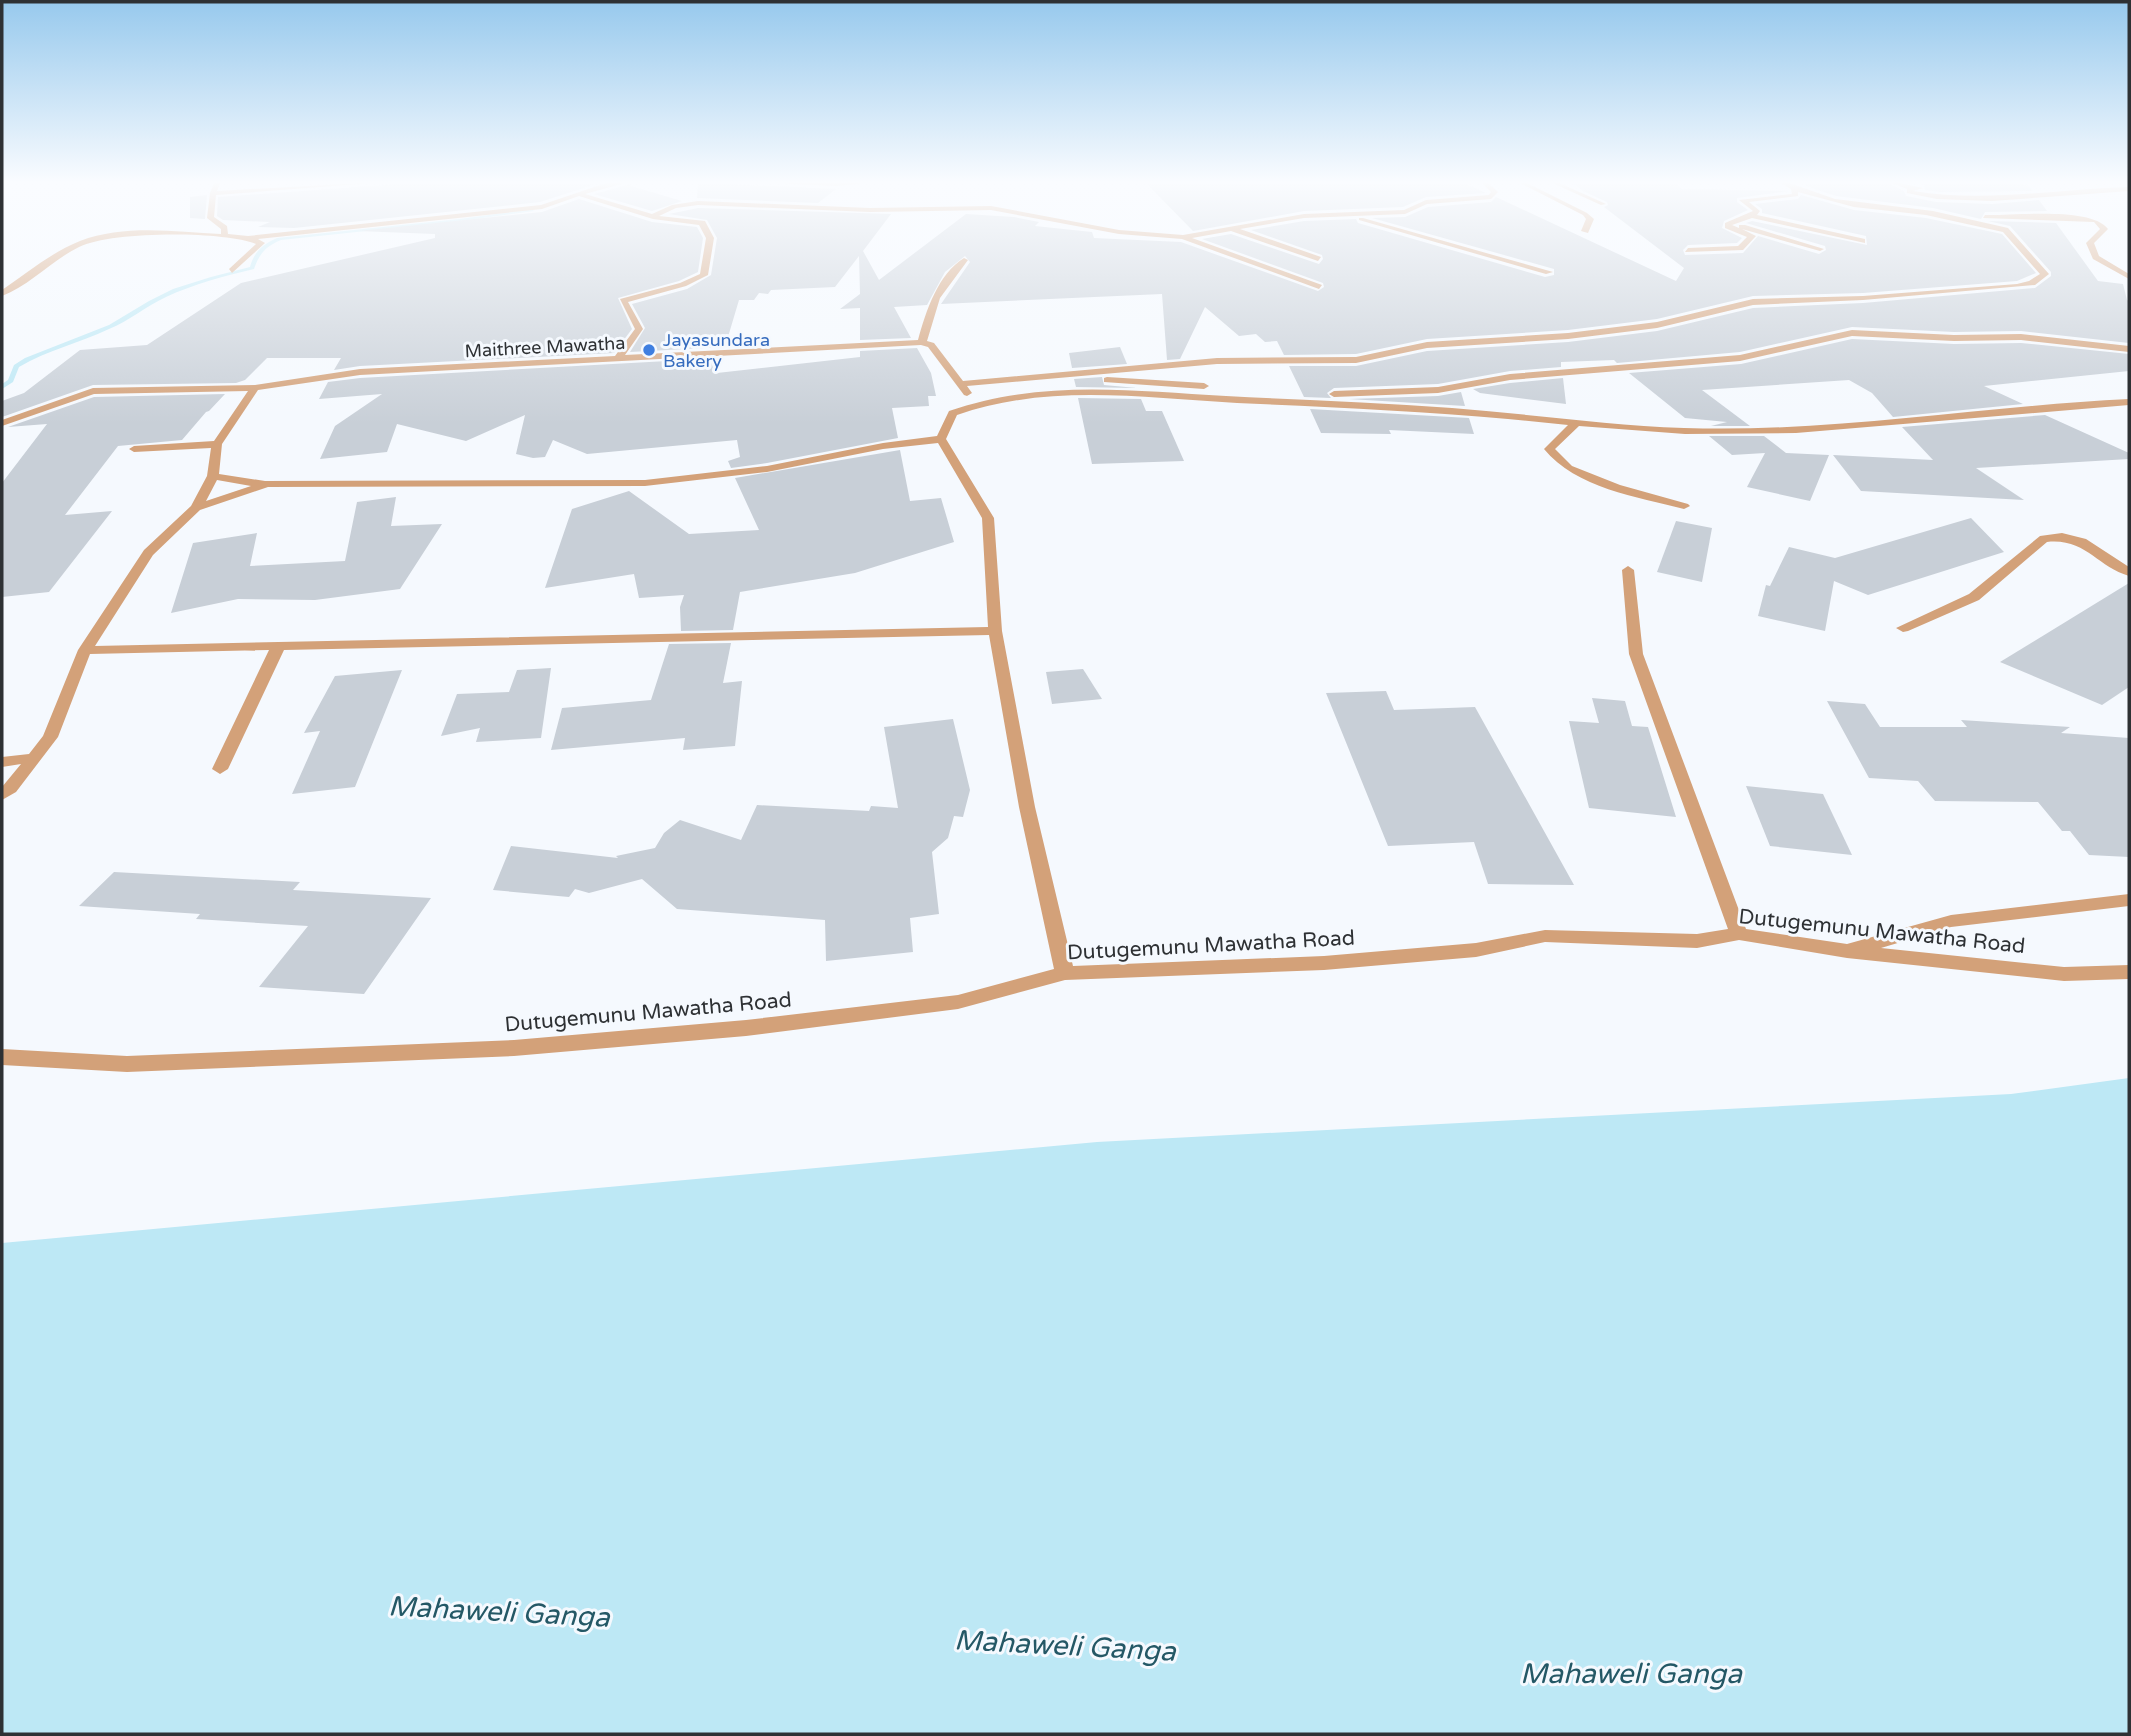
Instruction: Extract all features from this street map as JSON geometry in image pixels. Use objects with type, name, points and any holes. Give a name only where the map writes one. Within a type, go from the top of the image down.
[{"type":"street","points":[[2,294],[51,262]]},
{"type":"street","points":[[232,271],[241,262]]},
{"type":"street","points":[[617,359],[639,328],[623,301],[634,295],[689,285],[704,275],[706,262]]},
{"type":"street","points":[[962,262],[943,283],[930,310],[922,342],[931,345],[975,404]]},
{"type":"street","points":[[1252,262],[1320,287]]},
{"type":"street","points":[[1514,262],[1549,272]]},
{"type":"street","points":[[960,384],[1216,361],[1356,360],[1427,345],[1568,336],[1657,324],[1753,302],[1863,298],[2017,286],[2032,283],[2045,274],[2034,262]]},
{"type":"street","points":[[2104,262],[2129,277]]},
{"type":"street","points":[[1278,390],[1388,394],[1438,390],[1510,377],[1740,358],[1836,336],[1862,333],[1954,338],[2021,337],[2129,349]]},
{"type":"street","name":"Maithree Mawatha","points":[[2,423],[93,391],[255,388],[360,372],[922,342]]},
{"type":"street","points":[[1030,377],[1212,386]]},
{"type":"street","points":[[2,795],[10,789],[50,737],[85,650],[148,553],[196,508],[213,476],[217,444],[255,388]]},
{"type":"street","points":[[941,439],[953,413],[975,404],[1030,393],[1105,392],[1449,412],[1685,431],[1773,432],[2129,401]]},
{"type":"street","points":[[1576,424],[1549,449],[1568,468],[1616,487],[1684,506]]},
{"type":"street","points":[[213,476],[267,484],[645,484],[767,469],[883,446],[941,439]]},
{"type":"street","points":[[941,439],[988,518],[995,631],[1027,807],[1065,973]]},
{"type":"street","points":[[134,449],[217,444]]},
{"type":"street","points":[[196,508],[267,484]]},
{"type":"street","points":[[1903,628],[1974,597],[2045,539],[2062,537],[2082,542],[2129,572]]},
{"type":"street","points":[[1628,570],[1636,654],[1739,934]]},
{"type":"street","points":[[85,650],[995,631]]},
{"type":"street","points":[[220,769],[279,645]]},
{"type":"street","points":[[2,762],[33,758]]},
{"type":"street","points":[[1847,951],[1951,921],[2129,900]]},
{"type":"street","name":"Dutugemunu Mawatha Road","points":[[2,1057],[127,1064],[528,1047],[746,1028],[958,1002],[1065,973],[1324,963],[1476,950],[1545,936],[1697,941],[1739,934],[1847,951],[2064,974],[2129,972]]},
{"type":"water","name":"Mahaweli Ganga","points":[[2129,1078],[2129,1734],[2,1734],[2,1243],[1097,1142],[2011,1094]]},
{"type":"building","points":[[331,262],[699,262],[698,272],[679,281],[618,298],[632,329],[614,353],[360,366],[334,370],[341,358],[267,358],[245,380],[236,383],[93,385],[2,417],[2,401],[24,393],[80,350],[147,345],[241,283]]},
{"type":"building","points":[[713,262],[854,262],[835,287],[771,290],[768,294],[759,293],[754,300],[739,300],[725,347],[630,352],[645,328],[632,304],[687,289],[711,275]]},
{"type":"building","points":[[859,262],[869,262],[879,280],[903,262],[957,262],[945,272],[927,305],[894,307],[911,338],[860,340],[860,308],[840,309],[860,294]]},
{"type":"building","points":[[970,262],[1237,262],[1318,291],[1324,287],[1323,283],[1265,262],[1493,262],[1545,277],[1554,275],[1554,269],[1529,262],[1635,262],[1676,281],[1684,268],[1676,262],[2026,262],[2036,273],[2017,281],[1863,293],[1753,296],[1657,319],[1568,330],[1427,339],[1356,354],[1284,355],[1277,341],[1265,342],[1256,334],[1239,336],[1205,307],[1180,359],[1167,360],[1162,294],[941,304]]},
{"type":"building","points":[[2042,262],[2084,262],[2098,281],[2123,284],[2129,301],[2129,343],[2021,331],[1954,332],[1852,327],[1740,352],[1617,363],[1614,360],[1561,362],[1561,367],[1510,371],[1438,384],[1334,388],[1327,393],[1331,398],[1304,397],[1289,366],[1356,366],[1427,351],[1568,342],[1657,331],[1753,308],[1863,303],[2035,288],[2051,276],[2051,272]]},
{"type":"building","points":[[1852,339],[1954,344],[2021,343],[2129,354],[2129,371],[1984,386],[2023,404],[1893,417],[1872,393],[1849,380],[1702,390],[1750,426],[1711,426],[1727,422],[1685,418],[1629,373],[1741,364]]},
{"type":"building","points":[[1120,347],[1127,364],[1072,368],[1069,353]]},
{"type":"building","points":[[917,348],[931,373],[936,396],[928,396],[929,406],[892,408],[898,438],[767,463],[731,468],[728,461],[740,457],[737,440],[587,454],[553,440],[545,457],[533,458],[516,454],[525,415],[466,441],[397,424],[387,452],[320,459],[335,426],[382,394],[319,399],[328,382],[722,358],[717,373],[860,357],[860,351]]},
{"type":"building","points":[[1102,377],[1104,385],[1137,388],[1076,387],[1074,379]]},
{"type":"building","points":[[1563,378],[1566,404],[1480,393],[1473,389],[1510,383]]},
{"type":"building","points":[[1461,392],[1465,406],[1349,399],[1438,396]]},
{"type":"building","points":[[225,394],[182,440],[118,446],[65,515],[112,511],[49,592],[2,597],[2,483],[47,424],[8,427],[94,397]]},
{"type":"building","points":[[1078,398],[1141,399],[1146,411],[1162,411],[1184,461],[1092,464]]},
{"type":"building","points":[[1310,409],[1469,418],[1474,434],[1389,430],[1391,434],[1321,433]]},
{"type":"building","points":[[2045,415],[2129,453],[2129,459],[1976,468],[2024,500],[1861,491],[1833,455],[1933,460],[1902,427]]},
{"type":"building","points":[[1709,436],[1764,436],[1786,453],[1829,455],[1810,501],[1747,487],[1765,453],[1732,455]]},
{"type":"building","points":[[900,450],[910,501],[941,498],[954,542],[855,573],[740,592],[733,630],[681,631],[680,607],[684,595],[639,598],[634,574],[545,588],[572,509],[629,491],[689,534],[759,530],[735,478]]},
{"type":"building","points":[[396,497],[391,526],[442,524],[400,589],[315,600],[238,599],[171,613],[193,543],[257,533],[250,566],[345,561],[357,502]]},
{"type":"building","points":[[1971,518],[2004,552],[1868,595],[1834,581],[1825,631],[1758,616],[1766,585],[1770,586],[1789,547],[1835,558]]},
{"type":"building","points":[[1676,521],[1712,528],[1702,582],[1657,572]]},
{"type":"building","points":[[2129,583],[2129,687],[2102,705],[2000,662]]},
{"type":"building","points":[[731,643],[723,683],[742,681],[735,746],[683,750],[685,738],[551,750],[562,708],[651,700],[669,644]]},
{"type":"building","points":[[551,668],[541,738],[476,742],[480,728],[441,736],[457,694],[509,692],[517,670]]},
{"type":"building","points":[[1083,669],[1102,699],[1052,704],[1046,672]]},
{"type":"building","points":[[402,670],[355,787],[292,794],[320,731],[304,733],[335,676]]},
{"type":"building","points":[[1386,691],[1394,710],[1475,707],[1574,885],[1488,884],[1474,842],[1388,846],[1326,693]]},
{"type":"building","points":[[1592,698],[1625,701],[1632,726],[1648,727],[1676,817],[1589,808],[1569,721],[1599,723]]},
{"type":"building","points":[[1827,701],[1865,704],[1880,727],[1967,727],[1961,720],[2070,727],[2061,733],[2129,738],[2129,857],[2089,855],[2070,831],[2062,831],[2038,802],[1935,801],[1918,781],[1869,778]]},
{"type":"building","points":[[953,719],[970,790],[963,817],[954,816],[948,838],[932,852],[939,914],[910,918],[913,952],[826,961],[825,920],[677,909],[642,879],[589,893],[575,889],[569,897],[493,890],[511,846],[618,858],[616,856],[655,848],[664,833],[680,820],[741,840],[757,805],[869,811],[871,806],[898,808],[884,727]]},
{"type":"building","points":[[1746,786],[1823,794],[1852,855],[1770,846]]},
{"type":"building","points":[[114,872],[300,882],[293,890],[431,898],[364,994],[259,987],[308,926],[196,919],[200,914],[79,906]]},
{"type":"waterway","points":[[2,387],[11,381],[16,366],[38,354],[111,326],[175,291],[252,268],[254,262]]},
{"type":"place","name":"Jayasundara Bakery","points":[[649,350]]}]
